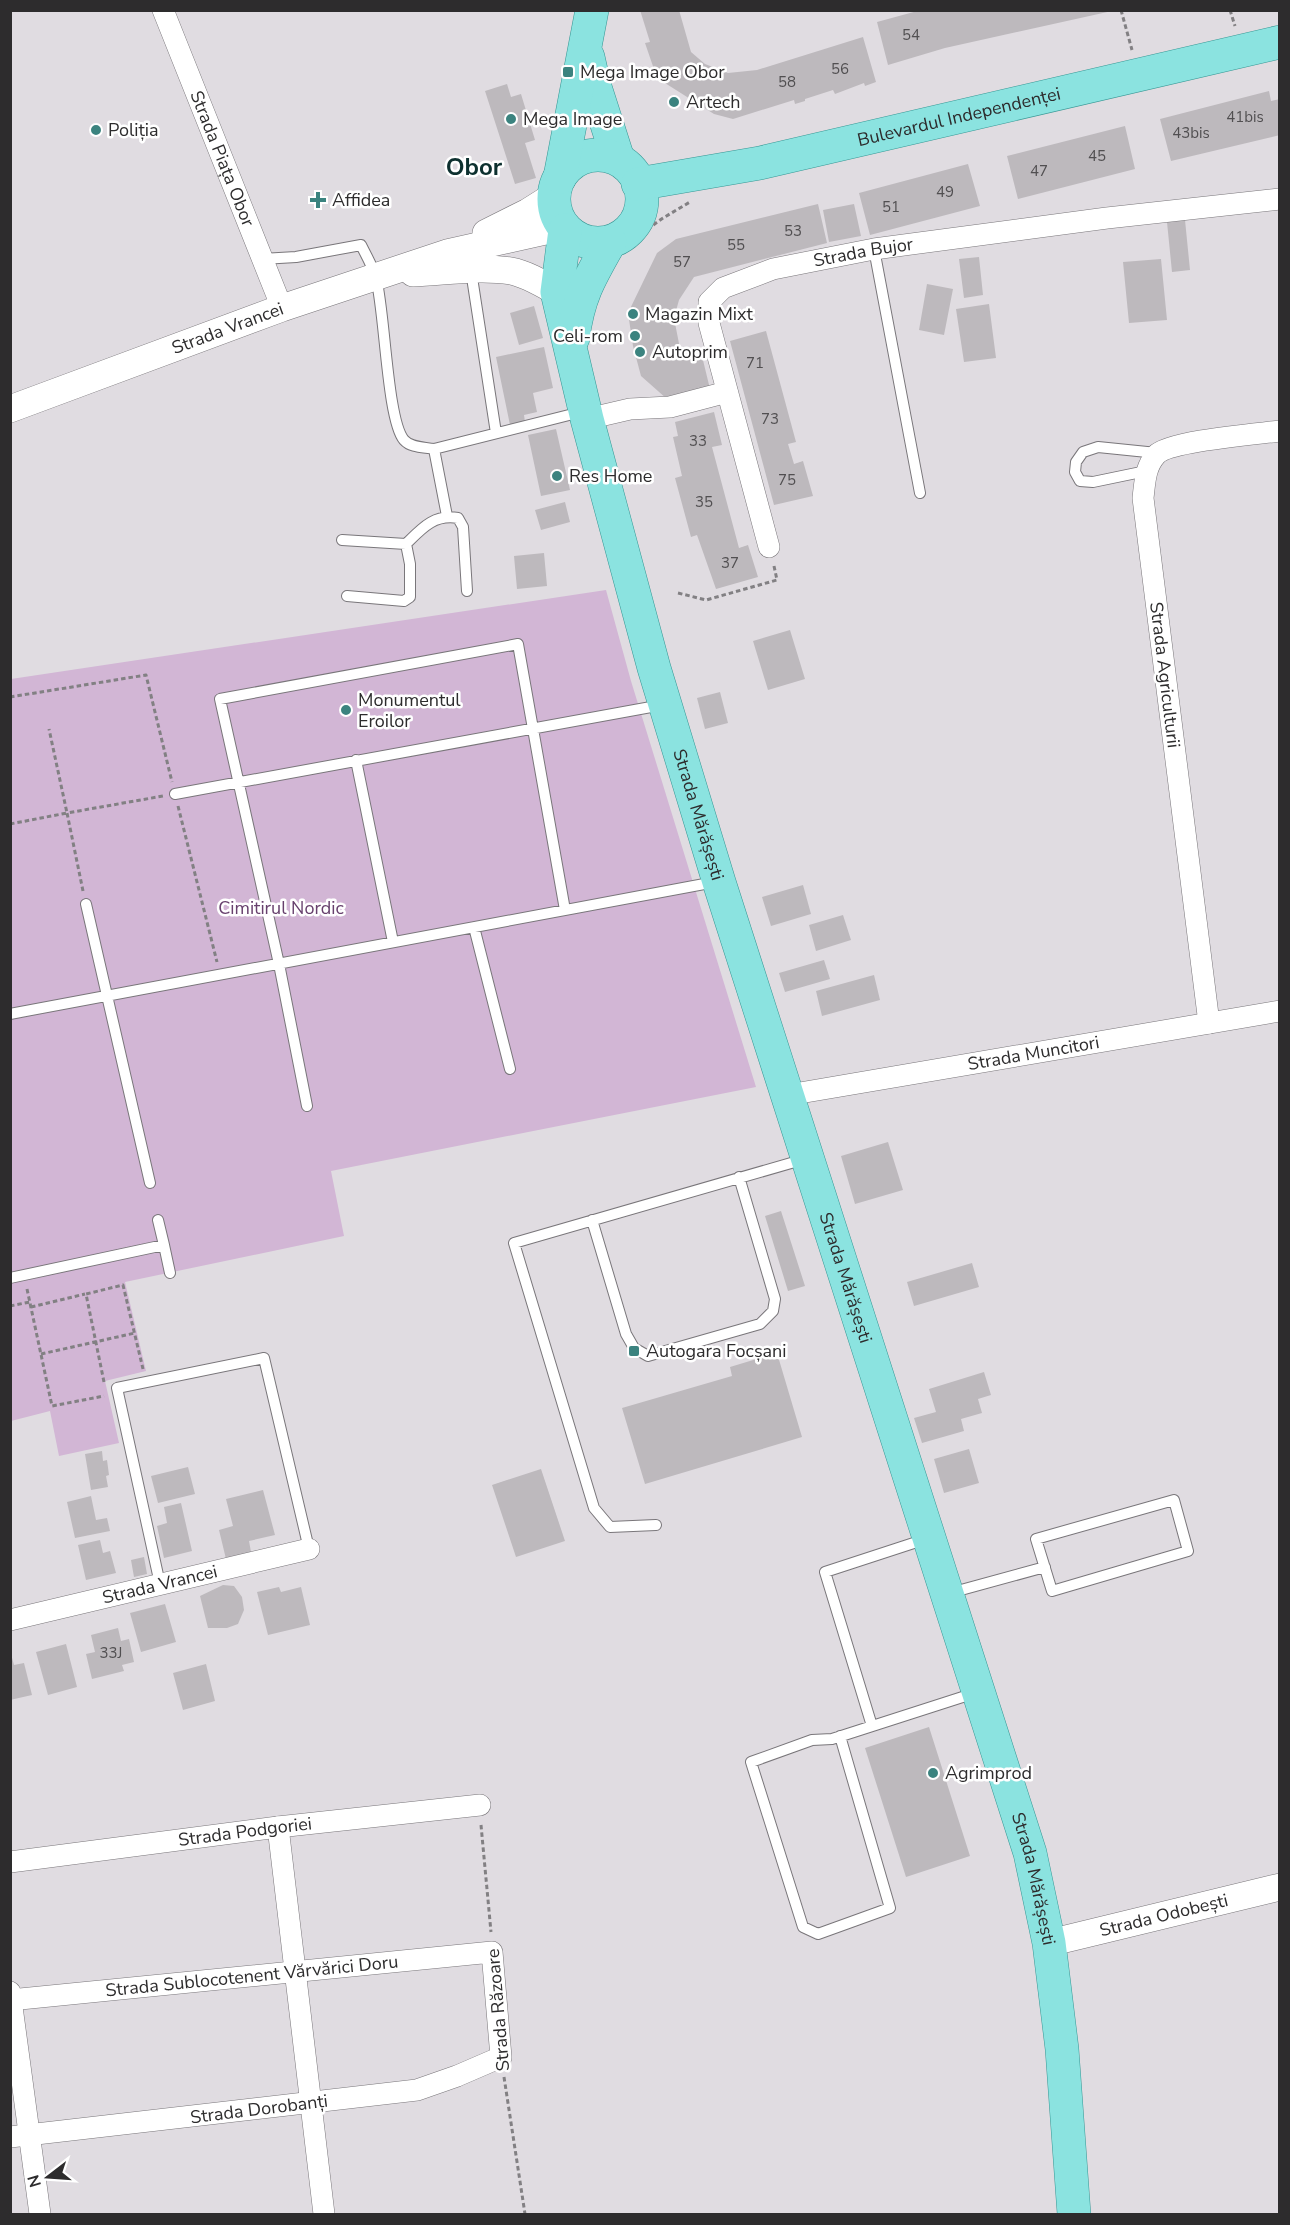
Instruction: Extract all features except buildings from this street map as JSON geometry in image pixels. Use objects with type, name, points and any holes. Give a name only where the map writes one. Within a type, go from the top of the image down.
[{"type":"main road","points":[[585,42],[594,84],[641,209],[638,220],[620,242],[590,243],[581,240],[564,228],[556,212],[557,186],[585,42],[592,10]]},
{"type":"main road","name":"Bulevardul Independenței","points":[[628,171],[760,164],[1280,42]]},
{"type":"main road","points":[[557,186],[568,167],[585,157],[605,155],[628,171]]},
{"type":"main road","name":"Strada Mărășești","points":[[564,228],[557,292],[587,415],[666,704],[719,882],[1030,1853],[1049,1943],[1062,2049],[1074,2214]]},
{"type":"main road","name":"Strada Mărășești","points":[[572,349],[576,311],[582,295],[620,242]]},
{"type":"street","name":"Strada Piața Obor","points":[[163,10],[282,308]]},
{"type":"street","name":"Strada Vrancei","points":[[10,409],[282,308],[447,252],[528,212],[557,186]]},
{"type":"street","name":"Strada Bujor","points":[[769,547],[709,323],[709,302],[723,288],[773,269],[874,249],[1107,218],[1280,199]]},
{"type":"street","name":"Strada Vrancei","points":[[447,252],[564,228]]},
{"type":"street","points":[[379,276],[471,270],[512,272],[535,280],[557,292]]},
{"type":"street","points":[[587,415],[630,409],[670,407],[727,392]]},
{"type":"street","points":[[1158,453],[1176,445],[1280,431]]},
{"type":"street","name":"Strada Agriculturii","points":[[1158,453],[1146,471],[1143,498],[1209,1023]]},
{"type":"street","name":"Strada Muncitori","points":[[788,1095],[1280,1011]]},
{"type":"street","name":"Strada Vrancei","points":[[10,1620],[309,1549]]},
{"type":"street","name":"Strada Podgoriei","points":[[10,1862],[278,1827],[480,1804]]},
{"type":"street","points":[[278,1827],[324,2214]]},
{"type":"street","name":"Strada Odobești","points":[[1049,1943],[1177,1914],[1280,1887]]},
{"type":"street","name":"Strada Sublocotenent Vărvărici Doru","points":[[11,1997],[492,1952]]},
{"type":"street","name":"Strada Răzoare","points":[[492,1952],[501,2057]]},
{"type":"street","points":[[11,1997],[20,2136],[40,2214]]},
{"type":"street","name":"Strada Dorobanți","points":[[20,2136],[417,2090],[501,2057]]},
{"type":"lane","points":[[262,258],[296,257],[362,244],[379,276],[393,413],[398,430],[405,441],[413,446],[434,449],[496,433],[587,415]]},
{"type":"lane","points":[[874,249],[921,493]]},
{"type":"lane","points":[[471,270],[496,433]]},
{"type":"lane","points":[[1146,471],[1093,482],[1080,481],[1075,472],[1076,462],[1083,452],[1098,447],[1158,453]]},
{"type":"lane","points":[[434,449],[447,516]]},
{"type":"lane","points":[[342,540],[406,544],[427,523],[447,516],[458,518],[463,527],[467,591]]},
{"type":"lane","points":[[347,596],[404,601],[410,597],[410,564],[406,544]]},
{"type":"lane","points":[[308,1106],[220,699],[518,644],[565,910]]},
{"type":"lane","points":[[175,794],[666,704]]},
{"type":"lane","points":[[356,760],[393,942]]},
{"type":"lane","points":[[10,1014],[719,882]]},
{"type":"lane","points":[[86,904],[150,1183]]},
{"type":"lane","points":[[474,927],[510,1069]]},
{"type":"lane","points":[[656,1525],[610,1527],[594,1508],[514,1243],[808,1158]]},
{"type":"lane","points":[[592,1220],[626,1334],[634,1348],[648,1356],[760,1324],[773,1311],[776,1299],[739,1177]]},
{"type":"lane","points":[[158,1220],[170,1273]]},
{"type":"lane","points":[[10,1278],[164,1245]]},
{"type":"lane","points":[[160,1584],[117,1388],[264,1358],[309,1549]]},
{"type":"lane","points":[[1174,1500],[1188,1551],[1052,1591],[1045,1567],[1036,1539],[1174,1500]]},
{"type":"lane","points":[[872,1726],[825,1572],[929,1538]]},
{"type":"lane","points":[[947,1594],[1045,1567]]},
{"type":"lane","points":[[840,1736],[890,1908],[818,1934],[803,1927],[751,1762],[812,1740],[840,1736],[977,1692]]},
{"type":"path","points":[[1121,10],[1139,75]]},
{"type":"path","points":[[620,242],[694,200]]},
{"type":"path","points":[[678,593],[706,600],[777,580],[769,547]]},
{"type":"path","points":[[10,697],[146,675],[220,975]]},
{"type":"path","points":[[49,729],[86,904]]},
{"type":"path","points":[[10,824],[175,794]]},
{"type":"path","points":[[24,1275],[52,1406],[107,1395],[86,1294]]},
{"type":"path","points":[[10,1306],[86,1294],[123,1285],[144,1369],[134,1371]]},
{"type":"path","points":[[41,1354],[135,1333]]},
{"type":"path","points":[[103,1378],[114,1376]]},
{"type":"path","name":"Strada Răzoare","points":[[480,1804],[492,1952]]},
{"type":"path","name":"Strada Răzoare","points":[[501,2057],[525,2214]]},
{"type":"green space","name":"Cimitirul Nordic","points":[[606,590],[631,681],[756,1087],[331,1171],[344,1236],[125,1282],[146,1371],[105,1381],[119,1443],[59,1456],[50,1411],[11,1421],[11,679]]},
{"type":"place","name":"Mega Image Obor","points":[[568,72]]},
{"type":"place","name":"Artech","points":[[674,102]]},
{"type":"place","name":"Mega Image","points":[[511,119]]},
{"type":"place","name":"Poliția","points":[[96,130]]},
{"type":"place","name":"Affidea","points":[[318,200]]},
{"type":"place","name":"Magazin Mixt","points":[[633,314]]},
{"type":"place","name":"Celi-rom","points":[[635,336]]},
{"type":"place","name":"Autoprim","points":[[640,352]]},
{"type":"place","name":"Res Home","points":[[557,476]]},
{"type":"place","name":"Monumentul Eroilor","points":[[346,710]]},
{"type":"place","name":"Autogara Focșani","points":[[634,1351]]},
{"type":"place","name":"Agrimprod","points":[[933,1773]]},
{"type":"district","name":"Obor","points":[[474,167]]}]
